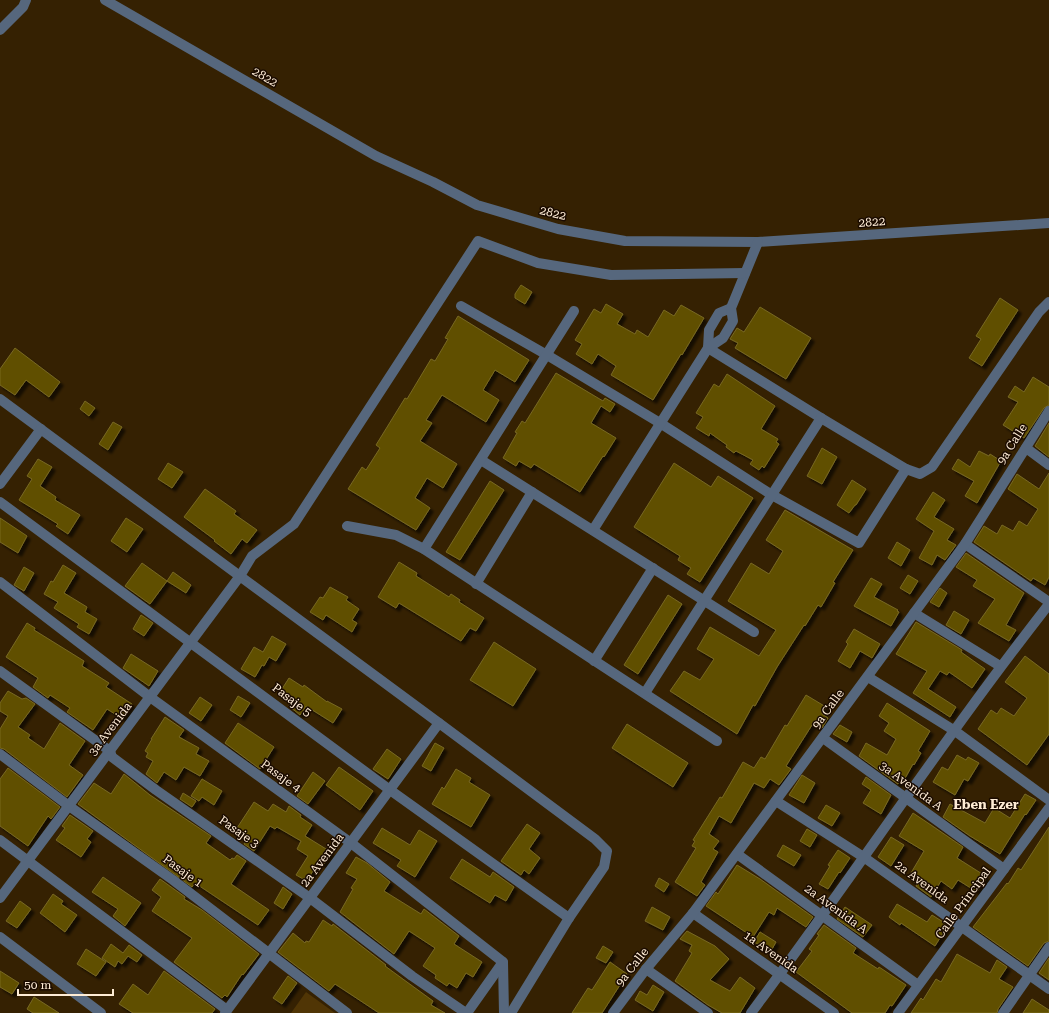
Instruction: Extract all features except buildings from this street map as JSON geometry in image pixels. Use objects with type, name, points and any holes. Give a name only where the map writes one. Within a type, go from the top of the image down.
[{"type":"street","points":[[0,30],[23,7],[26,0]]},
{"type":"street","name":"2822","points":[[105,0],[376,156],[433,182],[477,205],[558,228],[625,241],[758,242],[1049,223]]},
{"type":"street","name":"3a Avenida","points":[[0,898],[240,576],[252,556],[294,524],[478,241],[538,263],[611,275],[746,273]]},
{"type":"street","points":[[592,530],[708,348],[723,338],[733,321],[731,308],[758,242]]},
{"type":"street","points":[[708,348],[906,469],[920,474],[932,467],[1039,312],[1049,302]]},
{"type":"street","points":[[461,306],[547,355],[660,423],[772,495],[859,543],[906,469]]},
{"type":"street","points":[[708,348],[709,330],[712,324],[719,313],[731,308]]},
{"type":"street","points":[[424,549],[574,312]]},
{"type":"street","points":[[0,399],[595,839],[607,851],[604,867],[569,918],[511,1013]]},
{"type":"street","name":"9a Calle","points":[[613,1013],[646,969],[693,913],[965,544],[1049,411]]},
{"type":"street","points":[[645,694],[821,418]]},
{"type":"street","points":[[0,484],[41,429]]},
{"type":"street","points":[[1026,448],[1049,465]]},
{"type":"street","points":[[481,460],[754,632]]},
{"type":"street","points":[[476,584],[532,492]]},
{"type":"street","name":"Pasaje 5","points":[[0,502],[390,790],[569,918]]},
{"type":"street","points":[[347,526],[396,535],[424,549],[717,741]]},
{"type":"street","points":[[751,1013],[865,858],[1000,666],[1049,603],[965,544]]},
{"type":"street","points":[[594,661],[653,568]]},
{"type":"street","name":"Pasaje 4","points":[[0,582],[150,697],[351,843],[503,962]]},
{"type":"street","points":[[914,613],[1000,666]]},
{"type":"street","name":"Pasaje 3","points":[[0,672],[110,751],[112,757],[156,790],[310,898],[412,976],[466,1013]]},
{"type":"street","points":[[868,677],[955,731],[1049,800]]},
{"type":"street","name":"2a Avenida","points":[[226,1011],[439,723]]},
{"type":"street","name":"3a Avenida A","points":[[822,738],[1004,869]]},
{"type":"street","name":"Pasaje 1","points":[[0,754],[69,806],[173,880],[347,1013]]},
{"type":"street","name":"2a Avenida","points":[[776,801],[865,858],[1049,989]]},
{"type":"street","name":"Calle Principal","points":[[898,1013],[1049,808]]},
{"type":"street","points":[[0,840],[226,1011]]},
{"type":"street","name":"2a Avenida A","points":[[737,854],[918,985]]},
{"type":"street","name":"1a Avenida","points":[[693,913],[834,1013]]},
{"type":"street","points":[[0,937],[101,1013]]},
{"type":"street","points":[[1003,1013],[1049,947]]},
{"type":"street","points":[[466,1013],[503,962]]},
{"type":"street","points":[[503,962],[504,1013]]},
{"type":"street","points":[[646,969],[708,1013]]},
{"type":"shaded area","points":[[306,992],[335,1013],[291,1013]]},
{"type":"district","name":"Eben Ezer","points":[[986,804]]}]
